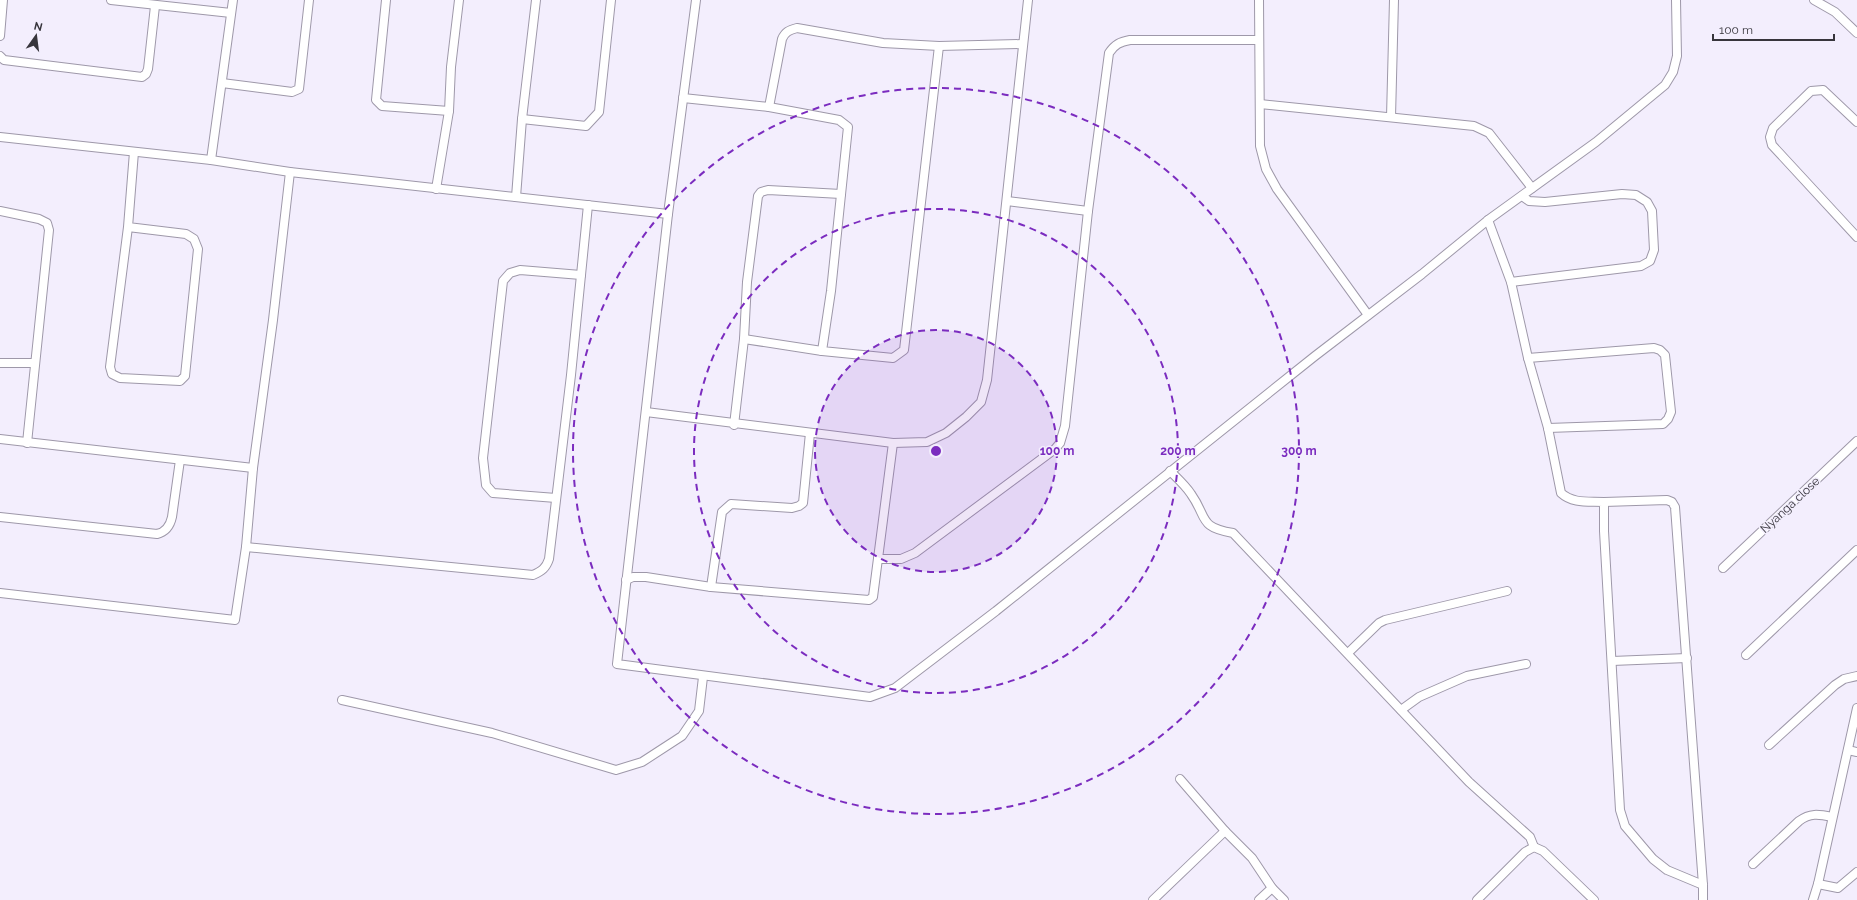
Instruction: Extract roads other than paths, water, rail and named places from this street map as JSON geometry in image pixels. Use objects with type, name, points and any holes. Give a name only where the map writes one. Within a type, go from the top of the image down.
[{"type":"street","points":[[0,36],[3,0]]},
{"type":"street","points":[[110,0],[231,13]]},
{"type":"street","points":[[211,160],[233,0]]},
{"type":"street","points":[[222,82],[296,91],[300,85],[309,0]]},
{"type":"street","points":[[386,0],[376,100],[382,106],[449,111]]},
{"type":"street","points":[[436,189],[449,111],[451,67],[459,0]]},
{"type":"street","points":[[516,197],[522,118],[536,0]]},
{"type":"street","points":[[522,118],[586,126],[599,112],[611,0]]},
{"type":"street","points":[[696,0],[668,214],[617,664],[703,677],[870,698],[895,688],[1082,543],[1170,471],[1422,274],[1488,220],[1596,142],[1665,85],[1673,72],[1677,56],[1676,0]]},
{"type":"street","points":[[646,412],[894,443],[927,442],[936,439],[966,417],[981,402],[987,380],[1028,0]]},
{"type":"street","points":[[1259,0],[1260,146],[1266,169],[1277,189],[1368,315]]},
{"type":"street","points":[[1391,117],[1394,0]]},
{"type":"street","points":[[1814,0],[1835,12],[1856,30]]},
{"type":"street","points":[[0,56],[4,60],[142,77],[146,74],[148,69],[155,6]]},
{"type":"street","points":[[769,107],[782,39],[789,30],[796,28],[883,42],[939,46],[1023,44]]},
{"type":"street","points":[[878,559],[901,559],[915,554],[1055,449],[1060,443],[1065,426],[1088,211],[1109,53],[1113,47],[1119,42],[1130,40],[1259,40]]},
{"type":"street","points":[[744,339],[822,351],[893,358],[904,350],[939,46]]},
{"type":"street","points":[[1857,122],[1823,90],[1818,89],[1811,91],[1773,128],[1770,137],[1772,145],[1857,237]]},
{"type":"street","points":[[683,98],[769,107],[839,120],[848,127],[831,292],[822,351]]},
{"type":"street","points":[[1260,104],[1474,126],[1489,133],[1532,188]]},
{"type":"street","points":[[0,137],[211,160],[290,172],[436,189],[668,214]]},
{"type":"street","points":[[128,227],[186,234],[194,239],[198,249],[185,376],[180,381],[120,378],[112,374],[110,367],[128,227],[134,152]]},
{"type":"street","points":[[0,593],[235,620],[246,547],[253,468],[273,320],[290,172]]},
{"type":"street","points":[[734,424],[744,339],[747,282],[758,196],[762,192],[768,190],[840,194]]},
{"type":"street","points":[[1511,282],[1641,266],[1650,261],[1654,250],[1652,211],[1646,202],[1636,195],[1622,194],[1545,202],[1529,201],[1522,196]]},
{"type":"street","points":[[1007,201],[1088,211]]},
{"type":"street","points":[[246,547],[533,575],[542,572],[549,559],[571,375],[588,205]]},
{"type":"street","points":[[0,212],[39,219],[47,223],[49,230],[34,363],[27,443]]},
{"type":"street","points":[[1488,220],[1511,282],[1528,358],[1548,428],[1562,493],[1567,498],[1573,500],[1604,502],[1667,500],[1672,502],[1675,507],[1687,658],[1703,900]]},
{"type":"street","points":[[556,498],[493,493],[486,485],[483,458],[503,281],[510,273],[520,270],[581,275]]},
{"type":"street","points":[[1528,358],[1654,348],[1660,350],[1665,355],[1671,412],[1668,419],[1663,424],[1548,428]]},
{"type":"street","points":[[0,362],[34,363]]},
{"type":"street","points":[[711,587],[722,512],[726,507],[731,504],[792,508],[803,503],[810,433]]},
{"type":"street","points":[[0,439],[253,468]]},
{"type":"street","name":"Nyanga close","points":[[1723,568],[1857,442]]},
{"type":"street","points":[[626,580],[633,577],[646,577],[711,587],[868,600],[873,597],[894,443]]},
{"type":"street","points":[[0,517],[157,534],[162,533],[170,524],[172,517],[180,460]]},
{"type":"street","points":[[1170,471],[1191,493],[1208,525],[1219,530],[1233,533],[1469,782],[1530,837],[1534,847],[1544,851],[1594,900]]},
{"type":"street","points":[[1604,502],[1620,810],[1625,826],[1653,859],[1668,870],[1703,885]]},
{"type":"street","points":[[1746,655],[1857,550]]},
{"type":"street","points":[[1348,653],[1379,623],[1385,620],[1507,592]]},
{"type":"street","points":[[1612,661],[1687,658]]},
{"type":"street","points":[[1401,710],[1419,697],[1467,676],[1526,664]]},
{"type":"street","points":[[1769,745],[1834,685],[1844,679],[1857,676]]},
{"type":"street","points":[[342,700],[492,733],[616,770],[642,762],[682,736],[699,711],[703,677]]},
{"type":"street","points":[[1813,900],[1818,884],[1857,708]]},
{"type":"street","points":[[1848,750],[1857,752]]},
{"type":"street","points":[[1180,779],[1225,831],[1252,858],[1272,888],[1284,900]]},
{"type":"street","points":[[1753,864],[1807,815],[1816,814],[1832,817]]},
{"type":"street","points":[[1152,900],[1225,831]]},
{"type":"street","points":[[1477,900],[1525,852],[1534,847]]},
{"type":"street","points":[[1818,884],[1838,888],[1857,872]]},
{"type":"street","points":[[1259,900],[1272,888]]}]
